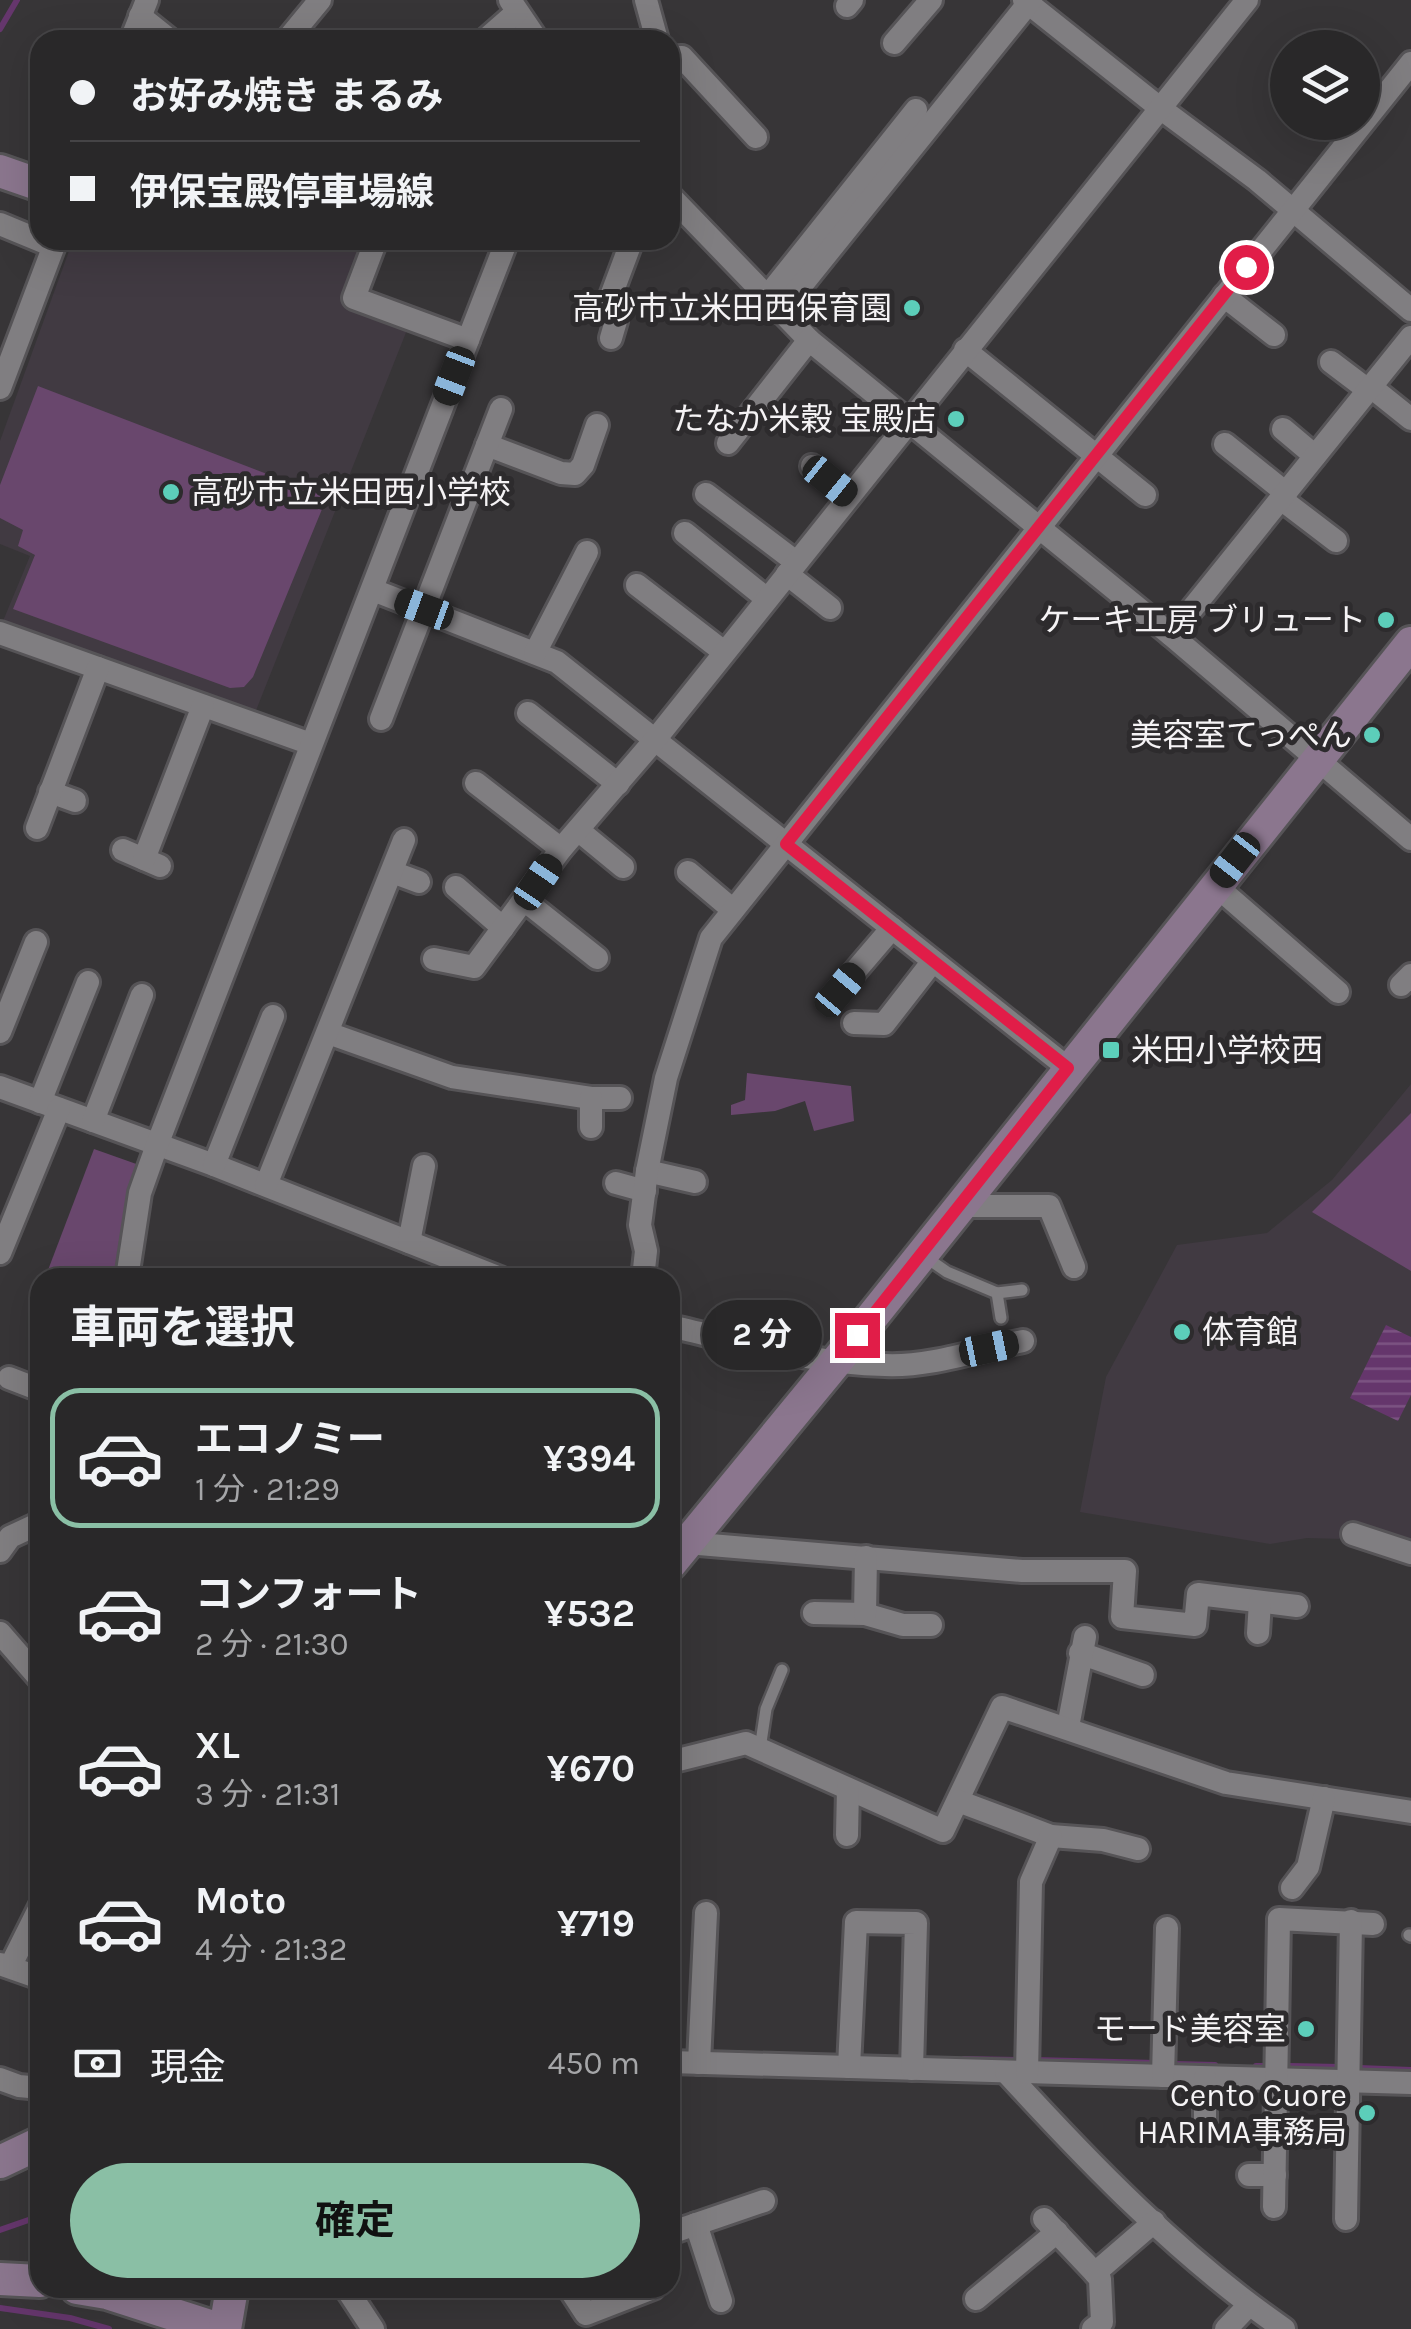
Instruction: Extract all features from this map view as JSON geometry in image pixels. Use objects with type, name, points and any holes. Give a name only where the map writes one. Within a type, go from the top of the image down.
[{"type":"main road","points":[[0,171],[30,181]]},
{"type":"main road","points":[[680,1552],[1317,758],[1407,657]]},
{"type":"main road","points":[[0,2162],[30,2148]]},
{"type":"main road","points":[[0,2279],[30,2280]]},
{"type":"main road","points":[[123,2298],[222,2329],[230,2298]]},
{"type":"street","points":[[294,30],[320,0]]},
{"type":"street","points":[[646,0],[654,30]]},
{"type":"street","points":[[894,43],[931,0]]},
{"type":"street","points":[[434,959],[474,967],[561,849],[654,742],[1247,0]]},
{"type":"street","points":[[773,305],[920,114],[1028,1],[1292,209],[1411,310]]},
{"type":"street","points":[[493,30],[513,6],[530,30]]},
{"type":"street","points":[[144,8],[162,30]]},
{"type":"street","points":[[680,57],[756,137]]},
{"type":"street","points":[[644,1268],[646,1252],[640,1225],[666,1078],[711,938],[1411,63]]},
{"type":"street","points":[[680,207],[809,340],[1170,635],[1411,839]]},
{"type":"street","points":[[0,224],[30,235]]},
{"type":"street","points":[[0,388],[51,250]]},
{"type":"street","points":[[372,250],[354,298],[468,340]]},
{"type":"street","points":[[129,1268],[140,1194],[157,1145],[503,250]]},
{"type":"street","points":[[611,338],[616,321],[604,312],[604,294],[627,250]]},
{"type":"street","points":[[1224,296],[1274,335]]},
{"type":"street","points":[[0,317],[24,326]]},
{"type":"street","points":[[1170,635],[1411,338]]},
{"type":"street","points":[[728,443],[809,340]]},
{"type":"street","points":[[965,350],[1145,495]]},
{"type":"street","points":[[1332,362],[1411,419]]},
{"type":"street","points":[[384,720],[502,409]]},
{"type":"street","points":[[487,446],[561,473],[575,474],[581,470],[597,425]]},
{"type":"street","points":[[1283,429],[1316,456]]},
{"type":"street","points":[[1224,444],[1336,541]]},
{"type":"street","points":[[812,466],[849,496]]},
{"type":"street","points":[[706,494],[791,568],[830,608]]},
{"type":"street","points":[[685,534],[767,599]]},
{"type":"street","points":[[546,658],[588,552]]},
{"type":"street","points":[[637,585],[724,652]]},
{"type":"street","points":[[374,590],[546,658],[1068,1068]]},
{"type":"street","points":[[0,633],[311,744]]},
{"type":"street","points":[[36,828],[98,668]]},
{"type":"street","points":[[142,858],[203,706]]},
{"type":"street","points":[[528,713],[618,784]]},
{"type":"street","points":[[476,783],[561,849]]},
{"type":"street","points":[[50,792],[76,801]]},
{"type":"street","points":[[578,830],[623,867]]},
{"type":"street","points":[[266,1185],[327,1021],[404,840]]},
{"type":"street","points":[[392,872],[419,882]]},
{"type":"street","points":[[688,872],[733,910]]},
{"type":"street","points":[[1215,886],[1338,992]]},
{"type":"street","points":[[456,887],[503,928]]},
{"type":"street","points":[[524,900],[597,958]]},
{"type":"street","points":[[840,990],[892,928]]},
{"type":"street","points":[[0,1032],[36,942]]},
{"type":"street","points":[[854,1023],[884,1024],[933,961]]},
{"type":"street","points":[[0,1254],[88,982]]},
{"type":"street","points":[[92,1121],[142,995]]},
{"type":"street","points":[[214,1165],[248,1052],[274,1016]]},
{"type":"street","points":[[327,1021],[452,1077],[592,1098],[620,1098]]},
{"type":"street","points":[[0,1087],[214,1165],[475,1268]]},
{"type":"street","points":[[591,1126],[592,1098]]},
{"type":"street","points":[[409,1242],[424,1166]]},
{"type":"street","points":[[616,1183],[696,1182]]},
{"type":"street","points":[[958,1206],[1050,1206],[1074,1267]]},
{"type":"street","points":[[680,1328],[836,1362],[885,1366],[922,1363],[1023,1341]]},
{"type":"street","points":[[9,1378],[30,1386]]},
{"type":"street","points":[[3,1540],[30,1528]]},
{"type":"street","points":[[1353,1534],[1411,1552]]},
{"type":"street","points":[[680,1554],[866,1557],[1022,1582],[1125,1571],[1122,1617],[1195,1624],[1198,1594],[1297,1606]]},
{"type":"street","points":[[865,1614],[866,1557]]},
{"type":"street","points":[[1258,1633],[1260,1602]]},
{"type":"street","points":[[814,1613],[865,1614],[903,1624],[931,1625]]},
{"type":"street","points":[[0,1633],[30,1668]]},
{"type":"street","points":[[1068,1727],[1083,1645],[1143,1676]]},
{"type":"street","points":[[680,1760],[746,1743],[943,1831],[1002,1707],[1226,1783],[1411,1812]]},
{"type":"street","points":[[847,1835],[848,1788]]},
{"type":"street","points":[[1292,1888],[1308,1868],[1324,1798]]},
{"type":"street","points":[[958,1800],[1051,1836],[1104,1840],[1138,1850]]},
{"type":"street","points":[[1051,1836],[1031,1882],[1016,2073],[1054,2125],[1154,2222],[1284,2329]]},
{"type":"street","points":[[1274,2207],[1279,1919],[1362,1922],[1349,2082],[1354,2181],[1346,2219]]},
{"type":"street","points":[[849,2067],[856,1922],[916,1923],[912,2070]]},
{"type":"street","points":[[699,2054],[712,1923]]},
{"type":"street","points":[[30,1924],[5,1966],[30,1975]]},
{"type":"street","points":[[1163,2076],[1167,1928]]},
{"type":"street","points":[[680,2059],[699,2054],[912,2070],[1411,2083]]},
{"type":"street","points":[[1205,2078],[1205,2133]]},
{"type":"street","points":[[0,2079],[30,2087]]},
{"type":"street","points":[[1249,2175],[1275,2175]]},
{"type":"street","points":[[680,2230],[764,2201]]},
{"type":"street","points":[[1095,2273],[1154,2222]]},
{"type":"street","points":[[696,2224],[721,2301]]},
{"type":"street","points":[[982,2285],[1051,2226],[1100,2279],[1101,2327]]},
{"type":"street","points":[[353,2298],[373,2329]]},
{"type":"street","points":[[576,2298],[586,2314],[627,2298]]},
{"type":"street","points":[[1226,2329],[1249,2304]]},
{"type":"lane","points":[[921,1254],[947,1272],[997,1293],[1022,1290]]},
{"type":"lane","points":[[997,1293],[1001,1318]]},
{"type":"lane","points":[[760,1749],[766,1710],[782,1670]]},
{"type":"shaded area","name":"高砂市立米田西小学校","points":[[69,250],[367,250],[350,298],[406,324],[407,330],[253,718],[3,621],[30,556],[0,544],[0,441]]},
{"type":"shaded area","points":[[38,386],[327,497],[253,677],[244,687],[230,688],[13,609],[35,555],[18,546],[23,530],[0,518],[0,485]]},
{"type":"shaded area","points":[[747,1073],[851,1086],[854,1121],[814,1131],[805,1101],[775,1111],[731,1115],[731,1105],[745,1100]]},
{"type":"shaded area","points":[[1411,1084],[1411,1549],[1344,1539],[1307,1538],[1270,1544],[1080,1512],[1106,1377],[1177,1245],[1267,1233],[1332,1180]]},
{"type":"shaded area","points":[[1411,1113],[1411,1271],[1312,1212]]},
{"type":"shaded area","points":[[94,1149],[142,1166],[122,1268],[49,1268]]},
{"type":"shaded area","points":[[1386,1325],[1411,1337],[1411,1395],[1398,1421],[1350,1398]]},
{"type":"waterway","points":[[0,29],[17,0]]},
{"type":"waterway","points":[[964,2059],[1021,2060]]},
{"type":"waterway","points":[[1034,2060],[1156,2063]]},
{"type":"waterway","points":[[1175,2064],[1215,2065]]},
{"type":"waterway","points":[[1256,2066],[1267,2066]]},
{"type":"waterway","points":[[1289,2066],[1340,2067]]},
{"type":"waterway","points":[[1359,2068],[1411,2070]]},
{"type":"waterway","points":[[0,2230],[30,2220]]},
{"type":"waterway","points":[[0,2308],[70,2318],[109,2329]]},
{"type":"place","name":"高砂市立米田西保育園","points":[[912,308]]},
{"type":"place","name":"たなか米穀 宝殿店","points":[[956,419]]},
{"type":"place","name":"高砂市立米田西小学校","points":[[171,492]]},
{"type":"place","name":"ケーキ工房 ブリュート","points":[[1386,620]]},
{"type":"place","name":"美容室てっぺん","points":[[1372,735]]},
{"type":"place","name":"米田小学校西","points":[[1111,1050]]},
{"type":"place","name":"体育館","points":[[1182,1332]]},
{"type":"place","name":"モード美容室","points":[[1306,2029]]},
{"type":"place","name":"Cento Cuore HARIMA事務局","points":[[1367,2113]]},
{"type":"route","points":[[857,1335],[1068,1068],[786,844],[1246,267]]}]
